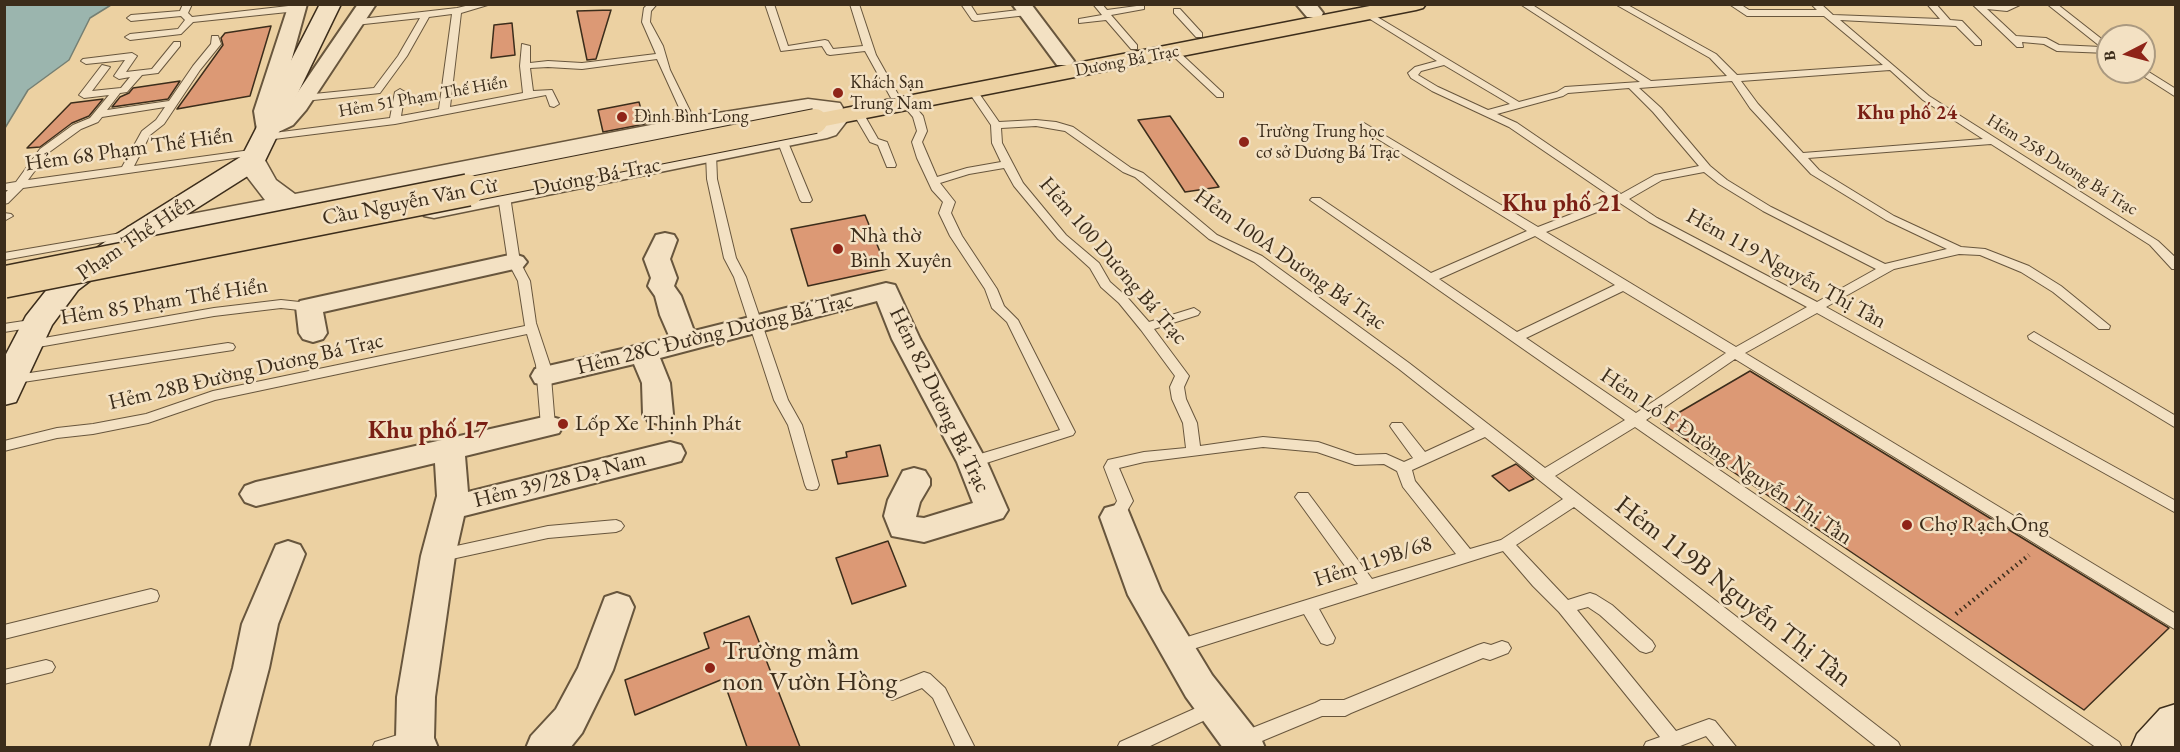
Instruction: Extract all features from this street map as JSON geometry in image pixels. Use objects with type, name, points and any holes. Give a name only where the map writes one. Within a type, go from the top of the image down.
[{"type":"main road","name":"Dương Bá Trạc","points":[[830,114],[1310,9],[1360,9],[1414,5]]},
{"type":"main road","name":"Dương Bá Trạc","points":[[900,100],[973,91],[1174,52],[1360,9]]},
{"type":"main road","name":"Cầu Nguyễn Văn Cừ","points":[[4,271],[830,114]]},
{"type":"main road","name":"Cầu Nguyễn Văn Cừ","points":[[4,282],[830,114]]},
{"type":"street","points":[[308,235],[294,226],[294,219],[303,202],[274,194],[258,174],[265,111],[297,6],[322,4]]},
{"type":"street","points":[[261,145],[332,4]]},
{"type":"street","name":"Phạm Thế Hiển","points":[[7,388],[22,332],[67,284],[261,145],[294,113],[367,4]]},
{"type":"street","points":[[1024,8],[1064,61]]},
{"type":"street","name":"Dương Bá Trạc","points":[[67,284],[827,130],[830,114],[808,106],[692,125],[138,233]]},
{"type":"street","points":[[665,240],[657,259],[664,278],[661,286],[668,296],[673,315],[686,343]]},
{"type":"street","points":[[311,320],[514,262]]},
{"type":"street","name":"Hẻm 28C Đường Dương Bá Trạc","points":[[544,376],[686,343],[754,323],[886,291]]},
{"type":"street","name":"Hẻm 82 Dương Bá Trạc","points":[[886,291],[906,339],[972,462],[992,510],[924,530],[904,527],[900,516],[904,500],[914,485],[914,479]]},
{"type":"street","points":[[644,353],[656,382],[658,414]]},
{"type":"street","points":[[256,494],[548,426]]},
{"type":"street","points":[[417,743],[416,697],[438,556],[453,496],[449,450]]},
{"type":"street","name":"Hẻm 39/28 Dạ Nam","points":[[450,508],[670,453]]},
{"type":"street","points":[[1116,517],[1145,595],[1178,647],[1199,686],[1244,744]]},
{"type":"street","points":[[229,747],[260,624],[288,554]]},
{"type":"street","points":[[545,747],[569,721],[595,670],[616,607]]},
{"type":"street","points":[[2153,747],[2175,723]]},
{"type":"lane","points":[[355,22],[457,11],[487,4]]},
{"type":"lane","points":[[653,4],[647,10],[646,22],[661,56],[664,70],[692,125]]},
{"type":"lane","points":[[769,4],[784,49],[825,43],[830,52],[869,48]]},
{"type":"lane","points":[[854,4],[869,48],[900,100],[918,116],[922,131],[917,142],[922,158],[938,190],[949,202],[945,213],[991,289],[998,308],[1012,320],[1068,432],[972,462]]},
{"type":"lane","points":[[965,4],[975,18],[1024,8]]},
{"type":"lane","points":[[1097,4],[1134,47]]},
{"type":"lane","points":[[1524,4],[1648,83]]},
{"type":"lane","points":[[1619,4],[1644,20],[1694,44],[1713,56],[1736,79],[1754,106],[1815,172],[1890,218],[1959,250]]},
{"type":"lane","points":[[1733,4],[1747,13],[1959,23],[1978,43]]},
{"type":"lane","name":"Hẻm 258 Dương Bá Trạc","points":[[1815,4],[1926,98],[2154,243],[2175,266]]},
{"type":"lane","points":[[1931,4],[1947,22]]},
{"type":"lane","points":[[1969,4],[2007,8],[2018,4]]},
{"type":"lane","points":[[2051,4],[2096,40]]},
{"type":"lane","points":[[1978,5],[2018,43],[2046,41],[2057,48],[2096,49]]},
{"type":"lane","points":[[131,18],[297,6]]},
{"type":"lane","points":[[1082,21],[1141,7]]},
{"type":"lane","points":[[1360,9],[1443,62],[1518,105]]},
{"type":"lane","points":[[444,112],[457,11]]},
{"type":"lane","points":[[1177,11],[1198,34]]},
{"type":"lane","points":[[130,37],[181,31],[187,13]]},
{"type":"lane","points":[[304,98],[377,91],[402,56],[426,15]]},
{"type":"lane","points":[[126,171],[146,134],[160,122],[216,44],[215,38]]},
{"type":"lane","points":[[86,61],[132,57],[119,75],[139,74],[155,71],[177,44]]},
{"type":"lane","points":[[525,46],[525,66]]},
{"type":"lane","points":[[1174,52],[1220,94]]},
{"type":"lane","name":"Hẻm 51 Phạm Thế Hiển","points":[[261,145],[528,95],[525,66],[548,64],[582,66],[661,56]]},
{"type":"lane","name":"Hẻm 119 Nguyễn Thị Tần","points":[[1443,62],[1418,69],[1413,73],[1414,76],[1435,89],[1513,124],[1653,220],[2175,508]]},
{"type":"lane","points":[[105,67],[84,95],[124,90],[139,74]]},
{"type":"lane","points":[[1488,113],[1560,94],[1565,90],[1892,67]]},
{"type":"lane","points":[[2156,81],[2175,94]]},
{"type":"lane","points":[[1631,85],[1657,110],[1706,168],[1723,182],[1767,209],[1886,269]]},
{"type":"lane","points":[[4,201],[44,151],[76,127],[94,120],[117,91]]},
{"type":"lane","name":"Hẻm 100 Dương Bá Trạc","points":[[973,91],[996,125],[997,143],[1018,184],[1062,237],[1095,266],[1105,284],[1124,300],[1182,376],[1177,387],[1190,423],[1194,452]]},
{"type":"lane","points":[[395,121],[400,92]]},
{"type":"lane","points":[[528,95],[549,92],[554,104]]},
{"type":"lane","points":[[99,114],[173,103]]},
{"type":"lane","points":[[830,114],[875,142],[882,142],[891,165]]},
{"type":"lane","name":"Hẻm 100A Dương Bá Trạc","points":[[996,125],[1036,123],[1069,129],[1127,170],[1139,175],[1213,237],[1258,259],[1544,476]]},
{"type":"lane","points":[[1364,126],[2175,623]]},
{"type":"lane","points":[[782,140],[806,200]]},
{"type":"lane","points":[[1799,156],[1992,141]]},
{"type":"lane","name":"Hẻm 68 Phạm Thế Hiển","points":[[4,187],[126,171],[261,145]]},
{"type":"lane","points":[[711,154],[712,179],[730,258],[740,277],[781,400],[795,425],[812,484]]},
{"type":"lane","points":[[934,181],[967,171],[1006,164]]},
{"type":"lane","points":[[1430,279],[1535,232],[1620,199],[1659,177],[1706,168]]},
{"type":"lane","points":[[504,196],[514,262],[524,281],[532,329],[539,347],[548,426]]},
{"type":"lane","name":"Hẻm Lô F Đường Nguyễn Thị Tần","points":[[1316,200],[2113,747]]},
{"type":"lane","points":[[4,257],[138,233]]},
{"type":"lane","points":[[1544,476],[1635,420],[1734,354],[1886,269],[1913,259],[1959,250],[1980,252],[2001,258],[2025,269],[2057,289],[2104,326]]},
{"type":"lane","points":[[1515,338],[1623,286]]},
{"type":"lane","name":"Hẻm 85 Phạm Thế Hiển","points":[[22,332],[281,304],[311,320]]},
{"type":"lane","points":[[1146,327],[1194,312]]},
{"type":"lane","name":"Hẻm 28B Đường Dương Bá Trạc","points":[[4,446],[57,433],[93,429],[148,418],[213,396],[532,329]]},
{"type":"lane","points":[[2034,336],[2175,423]]},
{"type":"lane","points":[[7,388],[228,347]]},
{"type":"lane","points":[[1397,426],[1423,460]]},
{"type":"lane","points":[[1404,468],[1486,430]]},
{"type":"lane","points":[[1116,517],[1125,501],[1112,467],[1113,464],[1144,457],[1263,442],[1318,447],[1355,460],[1386,459],[1404,468],[1408,483],[1467,556]]},
{"type":"lane","name":"Hẻm 119B Nguyễn Thị Tần","points":[[1544,476],[1892,747]]},
{"type":"lane","points":[[1303,496],[1369,587]]},
{"type":"lane","name":"Hẻm 119B/68","points":[[1178,647],[1506,544],[1573,500]]},
{"type":"lane","points":[[438,556],[548,532],[616,526]]},
{"type":"lane","points":[[1506,544],[1564,607],[1672,741]]},
{"type":"lane","points":[[4,632],[151,596]]},
{"type":"lane","points":[[1564,607],[1590,600],[1606,610],[1646,646]]},
{"type":"lane","points":[[1309,607],[1327,638]]},
{"type":"lane","points":[[1244,744],[1321,708],[1345,708],[1484,650],[1490,653],[1502,648]]},
{"type":"lane","points":[[4,677],[46,667]]},
{"type":"lane","points":[[892,692],[924,680],[939,693],[966,747]]},
{"type":"lane","points":[[1126,747],[1215,708]]},
{"type":"lane","points":[[1652,747],[1709,727],[1728,747]]},
{"type":"lane","points":[[381,747],[417,743]]},
{"type":"path","points":[[1939,628],[2044,543]]},
{"type":"water","points":[[5,4],[111,5],[90,18],[69,60],[28,90],[5,128]]},
{"type":"building","points":[[611,10],[596,59],[587,60],[577,11]]},
{"type":"building","points":[[512,23],[515,55],[491,58],[494,25]]},
{"type":"building","points":[[271,26],[250,96],[177,109],[223,45],[221,38],[225,33]]},
{"type":"building","points":[[180,81],[168,99],[112,107],[120,97],[129,93],[133,88]]},
{"type":"building","points":[[103,99],[89,116],[72,123],[40,147],[27,148],[71,103]]},
{"type":"building","name":"Đình Bình Long","points":[[639,102],[645,124],[603,132],[598,110]]},
{"type":"building","points":[[1170,116],[1219,187],[1185,192],[1138,120]]},
{"type":"building","name":"Nhà thờ Bình Xuyên","points":[[865,215],[887,269],[808,286],[791,229]]},
{"type":"building","name":"Chợ Rạch Ông","points":[[1750,371],[2169,628],[2084,710],[1661,423]]},
{"type":"building","points":[[880,445],[888,476],[838,484],[832,460],[847,457],[846,452]]},
{"type":"building","points":[[1516,464],[1534,479],[1509,491],[1492,476]]},
{"type":"building","points":[[888,541],[906,586],[852,604],[836,558]]},
{"type":"building","points":[[749,616],[800,747],[747,747],[723,679],[635,715],[625,680],[709,648],[704,633]]},
{"type":"place","name":"Khách Sạn Trung Nam","points":[[838,93]]},
{"type":"place","name":"Đình Bình Long","points":[[622,117]]},
{"type":"place","name":"Trường Trung học cơ sở Dương Bá Trạc","points":[[1244,142]]},
{"type":"place","name":"Nhà thờ Bình Xuyên","points":[[838,249]]},
{"type":"place","name":"Lốp Xe Thịnh Phát","points":[[563,424]]},
{"type":"place","name":"Chợ Rạch Ông","points":[[1907,525]]},
{"type":"place","name":"Trường mầm non Vườn Hồng","points":[[710,668]]},
{"type":"district","name":"Khu phố 24","points":[[1907,114]]},
{"type":"district","name":"Khu phố 21","points":[[1562,204]]},
{"type":"district","name":"Khu phố 17","points":[[428,431]]}]
